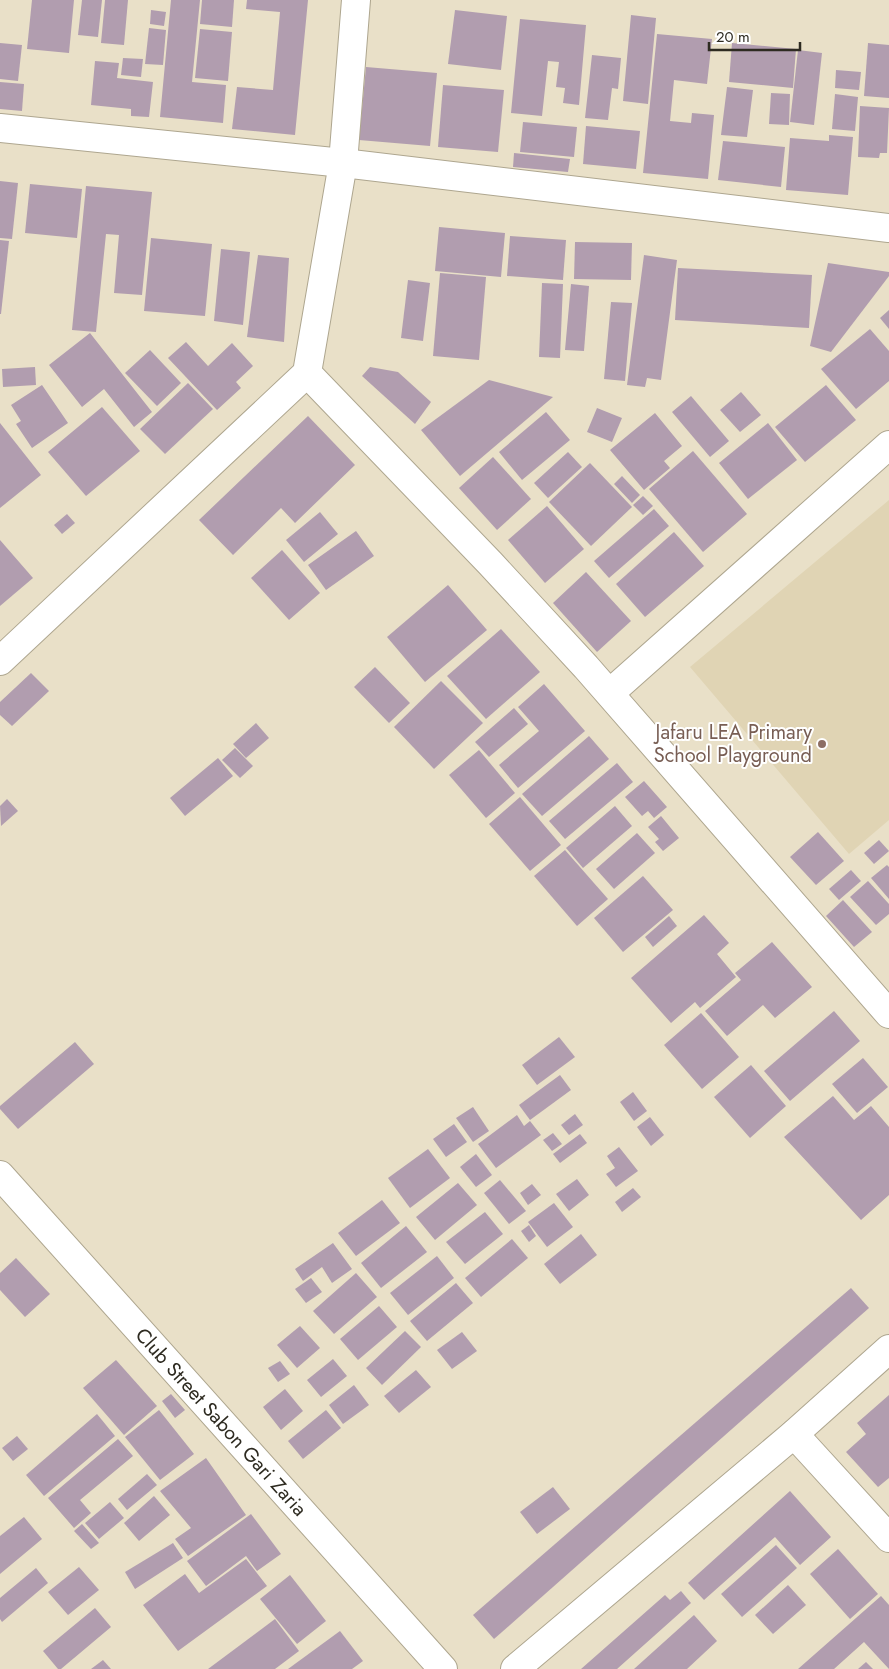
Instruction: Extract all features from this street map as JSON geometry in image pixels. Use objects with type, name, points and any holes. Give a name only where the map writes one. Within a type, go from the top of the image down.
[{"type":"street","points":[[0,660],[307,373],[343,163],[356,0]]},
{"type":"street","points":[[0,128],[343,163],[889,228]]},
{"type":"street","points":[[307,373],[490,563],[610,693],[889,1014]]},
{"type":"street","points":[[610,693],[889,446]]},
{"type":"street","name":"Club Street Sabon Gari Zaria","points":[[0,1175],[443,1669]]},
{"type":"street","points":[[515,1669],[794,1434],[889,1349]]},
{"type":"street","points":[[794,1434],[889,1538]]},
{"type":"shaded area","name":"Jafaru LEA Primary School Playground","points":[[889,500],[889,820],[849,854],[690,667]]},
{"type":"building","points":[[32,0],[74,0],[69,53],[27,49]]},
{"type":"building","points":[[82,0],[102,0],[98,37],[78,35]]},
{"type":"building","points":[[105,0],[128,0],[124,45],[101,43]]},
{"type":"building","points":[[171,0],[200,0],[192,82],[226,85],[223,123],[160,117]]},
{"type":"building","points":[[202,0],[234,0],[232,27],[200,24]]},
{"type":"building","points":[[247,0],[308,0],[295,135],[232,129],[237,87],[273,90],[280,12],[246,9]]},
{"type":"building","points":[[151,10],[166,12],[164,26],[150,24]]},
{"type":"building","points":[[455,10],[507,16],[501,70],[448,64]]},
{"type":"building","points":[[631,15],[656,18],[648,104],[623,101]]},
{"type":"building","points":[[520,19],[586,25],[579,105],[563,103],[565,88],[556,87],[559,62],[548,61],[542,116],[511,113]]},
{"type":"building","points":[[149,28],[166,30],[163,65],[145,64]]},
{"type":"building","points":[[200,29],[232,32],[228,81],[195,78]]},
{"type":"building","points":[[657,34],[712,39],[707,84],[674,80],[670,121],[691,123],[692,113],[714,115],[708,179],[643,173]]},
{"type":"building","points":[[0,43],[22,45],[18,81],[0,79]]},
{"type":"building","points":[[732,43],[796,49],[793,88],[729,82]]},
{"type":"building","points":[[868,43],[889,45],[889,98],[864,96]]},
{"type":"building","points":[[798,50],[822,53],[814,125],[790,122]]},
{"type":"building","points":[[592,55],[621,58],[618,89],[612,88],[608,120],[585,118]]},
{"type":"building","points":[[123,58],[143,59],[141,77],[121,75]]},
{"type":"building","points":[[95,61],[119,63],[117,78],[153,82],[149,117],[131,116],[131,109],[91,105]]},
{"type":"building","points":[[366,67],[437,73],[430,146],[359,140]]},
{"type":"building","points":[[836,70],[861,72],[859,90],[835,88]]},
{"type":"building","points":[[0,82],[24,84],[22,111],[0,109]]},
{"type":"building","points":[[443,85],[504,90],[498,152],[438,147]]},
{"type":"building","points":[[727,87],[753,90],[747,137],[721,135]]},
{"type":"building","points":[[771,93],[790,94],[789,125],[769,124]]},
{"type":"building","points":[[835,94],[858,97],[855,131],[832,129]]},
{"type":"building","points":[[860,106],[889,108],[887,153],[880,153],[879,158],[858,157]]},
{"type":"building","points":[[523,122],[577,127],[574,157],[520,152]]},
{"type":"building","points":[[586,126],[640,131],[636,169],[583,164]]},
{"type":"building","points":[[829,135],[853,137],[848,195],[786,190],[790,138],[829,141]]},
{"type":"building","points":[[723,141],[785,147],[781,187],[718,180]]},
{"type":"building","points":[[514,153],[570,159],[568,172],[513,167]]},
{"type":"building","points":[[0,181],[18,183],[12,239],[0,238]]},
{"type":"building","points":[[30,184],[82,189],[77,238],[25,233]]},
{"type":"building","points":[[86,186],[152,192],[142,295],[114,293],[119,235],[106,234],[96,332],[72,330]]},
{"type":"building","points":[[439,227],[505,233],[501,277],[435,271]]},
{"type":"building","points":[[510,236],[566,240],[563,280],[507,276]]},
{"type":"building","points":[[151,238],[212,244],[205,316],[144,311]]},
{"type":"building","points":[[0,240],[9,241],[1,314],[0,314]]},
{"type":"building","points":[[575,242],[632,243],[631,280],[574,279]]},
{"type":"building","points":[[221,249],[250,252],[243,325],[214,321]]},
{"type":"building","points":[[258,255],[289,258],[284,342],[247,337]]},
{"type":"building","points":[[644,255],[677,260],[661,380],[647,378],[645,387],[627,385]]},
{"type":"building","points":[[828,263],[889,272],[889,276],[831,352],[810,346]]},
{"type":"building","points":[[678,268],[812,275],[809,328],[675,320]]},
{"type":"building","points":[[440,273],[486,277],[479,360],[433,356]]},
{"type":"building","points":[[408,280],[430,283],[423,341],[401,338]]},
{"type":"building","points":[[542,283],[563,284],[560,358],[539,357]]},
{"type":"building","points":[[571,284],[589,286],[584,351],[565,350]]},
{"type":"building","points":[[611,302],[632,303],[625,381],[604,379]]},
{"type":"building","points":[[889,310],[889,329],[880,318]]},
{"type":"building","points":[[870,329],[889,351],[889,381],[856,409],[821,369]]},
{"type":"building","points":[[90,333],[152,412],[134,427],[104,389],[82,407],[49,365]]},
{"type":"building","points":[[186,342],[208,366],[232,343],[253,366],[236,382],[241,388],[217,410],[168,358]]},
{"type":"building","points":[[150,350],[181,383],[157,406],[125,373]]},
{"type":"building","points":[[35,367],[36,385],[3,387],[2,369]]},
{"type":"building","points":[[370,367],[398,372],[431,402],[415,424],[362,376]]},
{"type":"building","points":[[489,380],[553,397],[460,476],[421,430]]},
{"type":"building","points":[[188,383],[213,409],[165,454],[140,429]]},
{"type":"building","points":[[42,385],[68,423],[32,448],[16,424],[21,421],[11,405]]},
{"type":"building","points":[[826,385],[856,420],[805,462],[775,427]]},
{"type":"building","points":[[741,392],[761,415],[740,432],[720,410]]},
{"type":"building","points":[[691,396],[729,441],[710,457],[672,412]]},
{"type":"building","points":[[102,407],[140,451],[86,496],[48,452]]},
{"type":"building","points":[[597,408],[622,418],[612,442],[587,432]]},
{"type":"building","points":[[546,412],[570,440],[522,480],[499,452]]},
{"type":"building","points":[[655,413],[682,446],[664,461],[670,468],[644,490],[610,450]]},
{"type":"building","points":[[308,416],[355,465],[295,523],[281,508],[233,555],[199,520]]},
{"type":"building","points":[[0,423],[41,475],[0,508]]},
{"type":"building","points":[[768,423],[797,460],[748,499],[719,463]]},
{"type":"building","points":[[693,451],[747,514],[703,552],[649,489]]},
{"type":"building","points":[[568,452],[582,467],[548,498],[534,483]]},
{"type":"building","points":[[493,457],[531,499],[497,530],[459,488]]},
{"type":"building","points":[[590,463],[632,507],[591,546],[549,502]]},
{"type":"building","points":[[622,476],[640,495],[632,503],[614,484]]},
{"type":"building","points":[[643,496],[653,506],[643,515],[633,505]]},
{"type":"building","points":[[547,506],[584,549],[545,583],[508,540]]},
{"type":"building","points":[[654,509],[669,526],[609,578],[594,561]]},
{"type":"building","points":[[320,512],[338,534],[304,562],[286,540]]},
{"type":"building","points":[[67,514],[75,523],[62,534],[54,525]]},
{"type":"building","points":[[356,531],[374,556],[326,590],[308,565]]},
{"type":"building","points":[[674,532],[704,566],[645,617],[616,584]]},
{"type":"building","points":[[0,540],[33,578],[0,606]]},
{"type":"building","points":[[282,550],[320,593],[289,620],[251,578]]},
{"type":"building","points":[[586,572],[631,621],[597,652],[553,603]]},
{"type":"building","points":[[448,585],[487,630],[425,682],[387,637]]},
{"type":"building","points":[[501,629],[540,672],[486,719],[447,676]]},
{"type":"building","points":[[375,667],[410,703],[389,723],[354,687]]},
{"type":"building","points":[[31,673],[49,691],[12,726],[0,715],[0,702]]},
{"type":"building","points":[[441,681],[483,723],[434,769],[394,727]]},
{"type":"building","points":[[544,684],[585,731],[518,788],[499,765],[539,731],[518,707]]},
{"type":"building","points":[[514,708],[528,724],[489,757],[475,742]]},
{"type":"building","points":[[256,723],[269,738],[246,758],[233,744]]},
{"type":"building","points":[[589,736],[609,759],[542,816],[522,794]]},
{"type":"building","points":[[235,748],[253,766],[240,778],[222,760]]},
{"type":"building","points":[[479,750],[515,793],[486,818],[449,775]]},
{"type":"building","points":[[218,758],[233,776],[185,816],[170,798]]},
{"type":"building","points":[[617,763],[633,782],[565,839],[549,821]]},
{"type":"building","points":[[644,781],[667,807],[654,818],[648,811],[642,816],[625,797]]},
{"type":"building","points":[[520,797],[561,845],[530,871],[489,824]]},
{"type":"building","points":[[7,799],[18,811],[1,826],[0,806]]},
{"type":"building","points":[[615,806],[632,826],[583,868],[566,848]]},
{"type":"building","points":[[661,816],[679,838],[663,851],[655,842],[659,839],[648,827]]},
{"type":"building","points":[[818,832],[844,861],[816,885],[790,857]]},
{"type":"building","points":[[637,833],[655,853],[614,889],[596,869]]},
{"type":"building","points":[[879,840],[889,851],[874,864],[864,853]]},
{"type":"building","points":[[565,850],[608,899],[577,926],[534,876]]},
{"type":"building","points":[[887,865],[889,867],[889,899],[871,878]]},
{"type":"building","points":[[851,870],[861,881],[839,900],[829,889]]},
{"type":"building","points":[[643,876],[673,910],[623,952],[594,918]]},
{"type":"building","points":[[868,881],[889,904],[889,914],[876,925],[850,897]]},
{"type":"building","points":[[843,900],[872,932],[854,947],[826,916]]},
{"type":"building","points":[[704,915],[729,943],[717,954],[736,977],[700,1008],[695,1002],[671,1023],[631,978]]},
{"type":"building","points":[[669,916],[677,926],[653,947],[645,937]]},
{"type":"building","points":[[772,942],[812,987],[775,1018],[763,1005],[727,1036],[705,1011],[741,980],[735,973]]},
{"type":"building","points":[[834,1011],[860,1041],[790,1101],[764,1071]]},
{"type":"building","points":[[701,1013],[739,1057],[702,1089],[664,1045]]},
{"type":"building","points":[[559,1037],[575,1057],[537,1085],[522,1065]]},
{"type":"building","points":[[75,1042],[94,1064],[18,1129],[0,1109],[0,1106]]},
{"type":"building","points":[[863,1058],[888,1087],[857,1113],[832,1084]]},
{"type":"building","points":[[751,1065],[786,1106],[750,1138],[714,1097]]},
{"type":"building","points":[[560,1075],[571,1090],[530,1120],[519,1105]]},
{"type":"building","points":[[633,1092],[647,1111],[634,1121],[620,1102]]},
{"type":"building","points":[[833,1096],[854,1120],[871,1106],[889,1127],[889,1195],[861,1220],[784,1137]]},
{"type":"building","points":[[473,1107],[489,1131],[473,1142],[456,1118]]},
{"type":"building","points":[[575,1114],[583,1125],[569,1135],[561,1125]]},
{"type":"building","points":[[517,1115],[524,1126],[530,1121],[541,1135],[496,1168],[478,1144]]},
{"type":"building","points":[[650,1117],[664,1135],[651,1146],[637,1127]]},
{"type":"building","points":[[454,1124],[467,1142],[446,1157],[433,1139]]},
{"type":"building","points":[[553,1133],[562,1144],[552,1151],[543,1140]]},
{"type":"building","points":[[580,1134],[587,1143],[560,1163],[553,1154]]},
{"type":"building","points":[[619,1147],[638,1171],[616,1187],[606,1174],[615,1168],[607,1156]]},
{"type":"building","points":[[428,1149],[450,1178],[410,1208],[388,1178]]},
{"type":"building","points":[[476,1154],[492,1175],[476,1187],[460,1167]]},
{"type":"building","points":[[577,1179],[589,1195],[569,1211],[556,1194]]},
{"type":"building","points":[[500,1180],[526,1211],[509,1224],[484,1193]]},
{"type":"building","points":[[458,1183],[477,1205],[435,1240],[416,1217]]},
{"type":"building","points":[[532,1184],[541,1195],[528,1205],[520,1193]]},
{"type":"building","points":[[633,1188],[641,1197],[622,1212],[615,1202]]},
{"type":"building","points":[[382,1200],[400,1223],[356,1256],[338,1233]]},
{"type":"building","points":[[554,1203],[573,1227],[547,1247],[528,1222]]},
{"type":"building","points":[[485,1212],[503,1234],[465,1264],[446,1242]]},
{"type":"building","points":[[529,1225],[536,1236],[529,1242],[521,1231]]},
{"type":"building","points":[[406,1226],[427,1252],[381,1288],[361,1263]]},
{"type":"building","points":[[581,1234],[597,1255],[560,1284],[544,1264]]},
{"type":"building","points":[[512,1239],[528,1258],[481,1297],[465,1278]]},
{"type":"building","points":[[333,1243],[352,1269],[332,1283],[322,1267],[303,1281],[295,1269]]},
{"type":"building","points":[[437,1256],[454,1278],[408,1315],[390,1293]]},
{"type":"building","points":[[16,1258],[50,1294],[25,1317],[0,1290],[0,1273]]},
{"type":"building","points":[[356,1273],[377,1297],[334,1334],[313,1311]]},
{"type":"building","points":[[311,1278],[322,1292],[306,1303],[295,1289]]},
{"type":"building","points":[[456,1283],[473,1303],[427,1341],[410,1321]]},
{"type":"building","points":[[851,1288],[869,1308],[494,1639],[473,1615]]},
{"type":"building","points":[[379,1306],[397,1327],[358,1360],[340,1339]]},
{"type":"building","points":[[300,1326],[320,1348],[297,1368],[277,1345]]},
{"type":"building","points":[[405,1331],[421,1347],[382,1385],[366,1368]]},
{"type":"building","points":[[462,1332],[477,1351],[452,1369],[437,1350]]},
{"type":"building","points":[[333,1359],[347,1376],[321,1397],[307,1380]]},
{"type":"building","points":[[116,1360],[157,1406],[124,1435],[83,1388]]},
{"type":"building","points":[[280,1361],[290,1374],[278,1382],[268,1368]]},
{"type":"building","points":[[416,1370],[431,1387],[399,1413],[384,1396]]},
{"type":"building","points":[[354,1385],[369,1405],[343,1424],[329,1405]]},
{"type":"building","points":[[285,1389],[303,1411],[281,1430],[263,1407]]},
{"type":"building","points":[[171,1394],[185,1410],[175,1418],[162,1401]]},
{"type":"building","points":[[889,1395],[889,1478],[878,1487],[846,1452],[866,1434],[857,1423]]},
{"type":"building","points":[[159,1410],[194,1454],[160,1480],[125,1437]]},
{"type":"building","points":[[326,1410],[341,1428],[303,1459],[288,1441]]},
{"type":"building","points":[[97,1414],[115,1436],[44,1496],[26,1475]]},
{"type":"building","points":[[17,1436],[28,1449],[13,1461],[2,1448]]},
{"type":"building","points":[[118,1439],[133,1456],[80,1500],[91,1513],[74,1528],[48,1498]]},
{"type":"building","points":[[206,1458],[246,1515],[188,1556],[175,1539],[191,1528],[160,1491]]},
{"type":"building","points":[[147,1474],[157,1485],[127,1510],[118,1499]]},
{"type":"building","points":[[553,1487],[570,1509],[537,1534],[520,1512]]},
{"type":"building","points":[[790,1491],[831,1537],[800,1565],[775,1537],[704,1600],[688,1583]]},
{"type":"building","points":[[154,1496],[170,1515],[139,1541],[124,1523]]},
{"type":"building","points":[[110,1502],[124,1518],[99,1539],[85,1523]]},
{"type":"building","points":[[251,1514],[281,1554],[257,1571],[246,1556],[206,1586],[187,1561]]},
{"type":"building","points":[[24,1517],[42,1539],[0,1574],[0,1536]]},
{"type":"building","points":[[82,1524],[99,1543],[91,1549],[74,1531]]},
{"type":"building","points":[[173,1543],[183,1558],[135,1589],[125,1572]]},
{"type":"building","points":[[776,1545],[797,1568],[742,1617],[721,1594]]},
{"type":"building","points":[[838,1549],[878,1594],[850,1619],[810,1574]]},
{"type":"building","points":[[246,1559],[267,1586],[178,1651],[143,1605],[185,1574],[199,1593]]},
{"type":"building","points":[[79,1567],[99,1590],[68,1615],[48,1592]]},
{"type":"building","points":[[36,1568],[48,1583],[2,1622],[0,1619],[0,1598]]},
{"type":"building","points":[[290,1575],[326,1621],[297,1644],[260,1599]]},
{"type":"building","points":[[788,1585],[806,1605],[773,1634],[755,1615]]},
{"type":"building","points":[[681,1591],[691,1603],[617,1669],[581,1669],[665,1595],[670,1600]]},
{"type":"building","points":[[881,1596],[889,1605],[889,1669],[864,1642],[834,1669],[798,1669]]},
{"type":"building","points":[[95,1608],[111,1627],[61,1669],[58,1669],[43,1651]]},
{"type":"building","points":[[694,1615],[717,1641],[687,1669],[634,1669]]},
{"type":"building","points":[[275,1619],[299,1651],[275,1669],[208,1669]]},
{"type":"building","points":[[340,1631],[363,1661],[352,1669],[288,1669]]},
{"type":"building","points":[[103,1660],[111,1669],[91,1669]]},
{"type":"building","points":[[866,1662],[873,1669],[858,1669]]},
{"type":"place","name":"Jafaru LEA Primary School Playground","points":[[822,744]]}]
